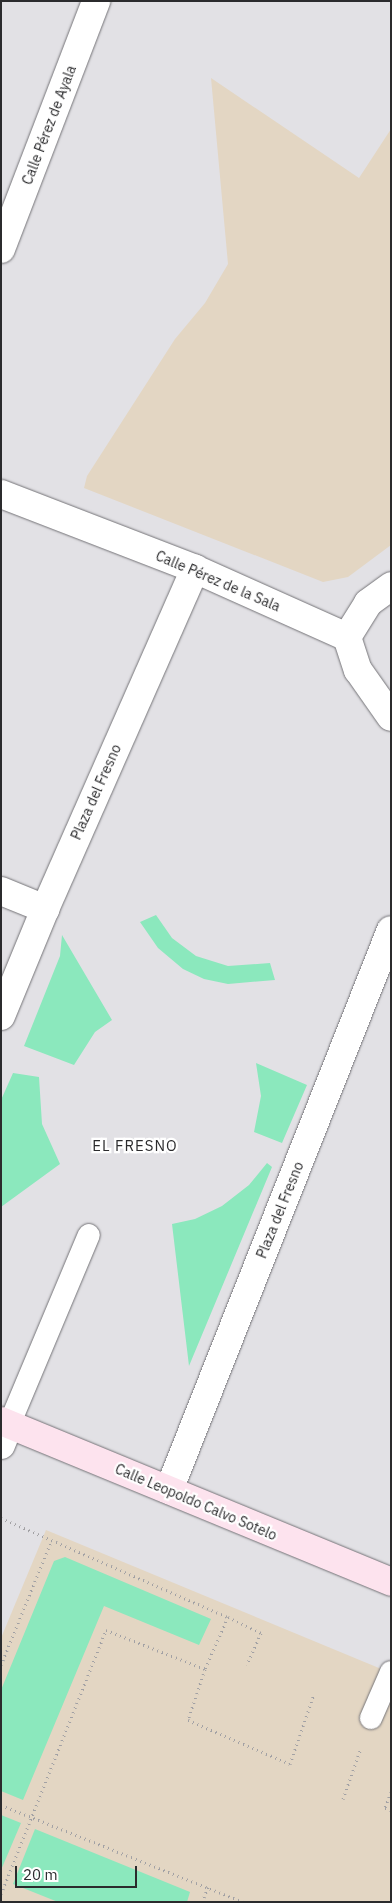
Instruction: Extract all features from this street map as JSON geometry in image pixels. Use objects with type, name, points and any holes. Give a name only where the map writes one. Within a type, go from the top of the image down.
[{"type":"street","name":"Calle Pérez de Ayala","points":[[1,250],[96,1]]},
{"type":"street","name":"Calle Pérez de la Sala","points":[[1,494],[195,569],[347,637]]},
{"type":"street","name":"Plaza del Fresno","points":[[1,1016],[44,909],[195,569]]},
{"type":"street","points":[[391,586],[368,603],[347,637],[358,670],[391,717]]},
{"type":"street","points":[[1,891],[44,909]]},
{"type":"street","name":"Plaza del Fresno","points":[[169,1490],[391,930]]},
{"type":"street","name":"Calle Leopoldo Calvo Sotelo","points":[[4,1430],[169,1490],[391,1582]]},
{"type":"lane","points":[[4,1430],[89,1235]]},
{"type":"lane","points":[[371,1718],[391,1672]]},
{"type":"path","points":[[1,1518],[51,1542],[228,1617],[261,1633],[247,1665]]},
{"type":"path","points":[[1,1665],[51,1542]]},
{"type":"path","points":[[228,1617],[205,1669],[188,1720],[290,1764],[314,1694]]},
{"type":"path","points":[[1,1894],[106,1630],[205,1669]]},
{"type":"path","points":[[343,1799],[371,1718]]},
{"type":"path","points":[[391,1792],[385,1808],[391,1810]]},
{"type":"path","points":[[1,1805],[244,1902]]},
{"type":"path","points":[[202,1902],[208,1887]]},
{"type":"shaded area","points":[[211,78],[359,178],[391,129],[391,545],[348,577],[323,582],[84,488],[87,476],[175,339],[205,303],[228,264]]},
{"type":"shaded area","points":[[46,1530],[391,1673],[391,1902],[1,1902],[1,1638]]},
{"type":"green space","points":[[156,915],[172,938],[196,956],[228,966],[270,963],[275,980],[228,984],[204,979],[183,969],[158,948],[140,922]]},
{"type":"green space","points":[[62,935],[112,1020],[95,1032],[74,1065],[24,1046],[60,956]]},
{"type":"green space","points":[[256,1063],[307,1085],[282,1143],[254,1132],[261,1096]]},
{"type":"green space","points":[[13,1073],[39,1077],[42,1124],[60,1164],[1,1207],[1,1100]]},
{"type":"green space","points":[[267,1163],[272,1167],[189,1366],[172,1224],[195,1219],[222,1206],[249,1185]]},
{"type":"green space","points":[[65,1557],[211,1619],[199,1645],[104,1606],[23,1800],[1,1791],[1,1690],[54,1561]]},
{"type":"green space","points":[[1,1815],[21,1823],[1,1870]]},
{"type":"green space","points":[[35,1829],[190,1892],[187,1902],[58,1902],[13,1884]]},
{"type":"district","name":"EL FRESNO","points":[[135,1146]]}]
